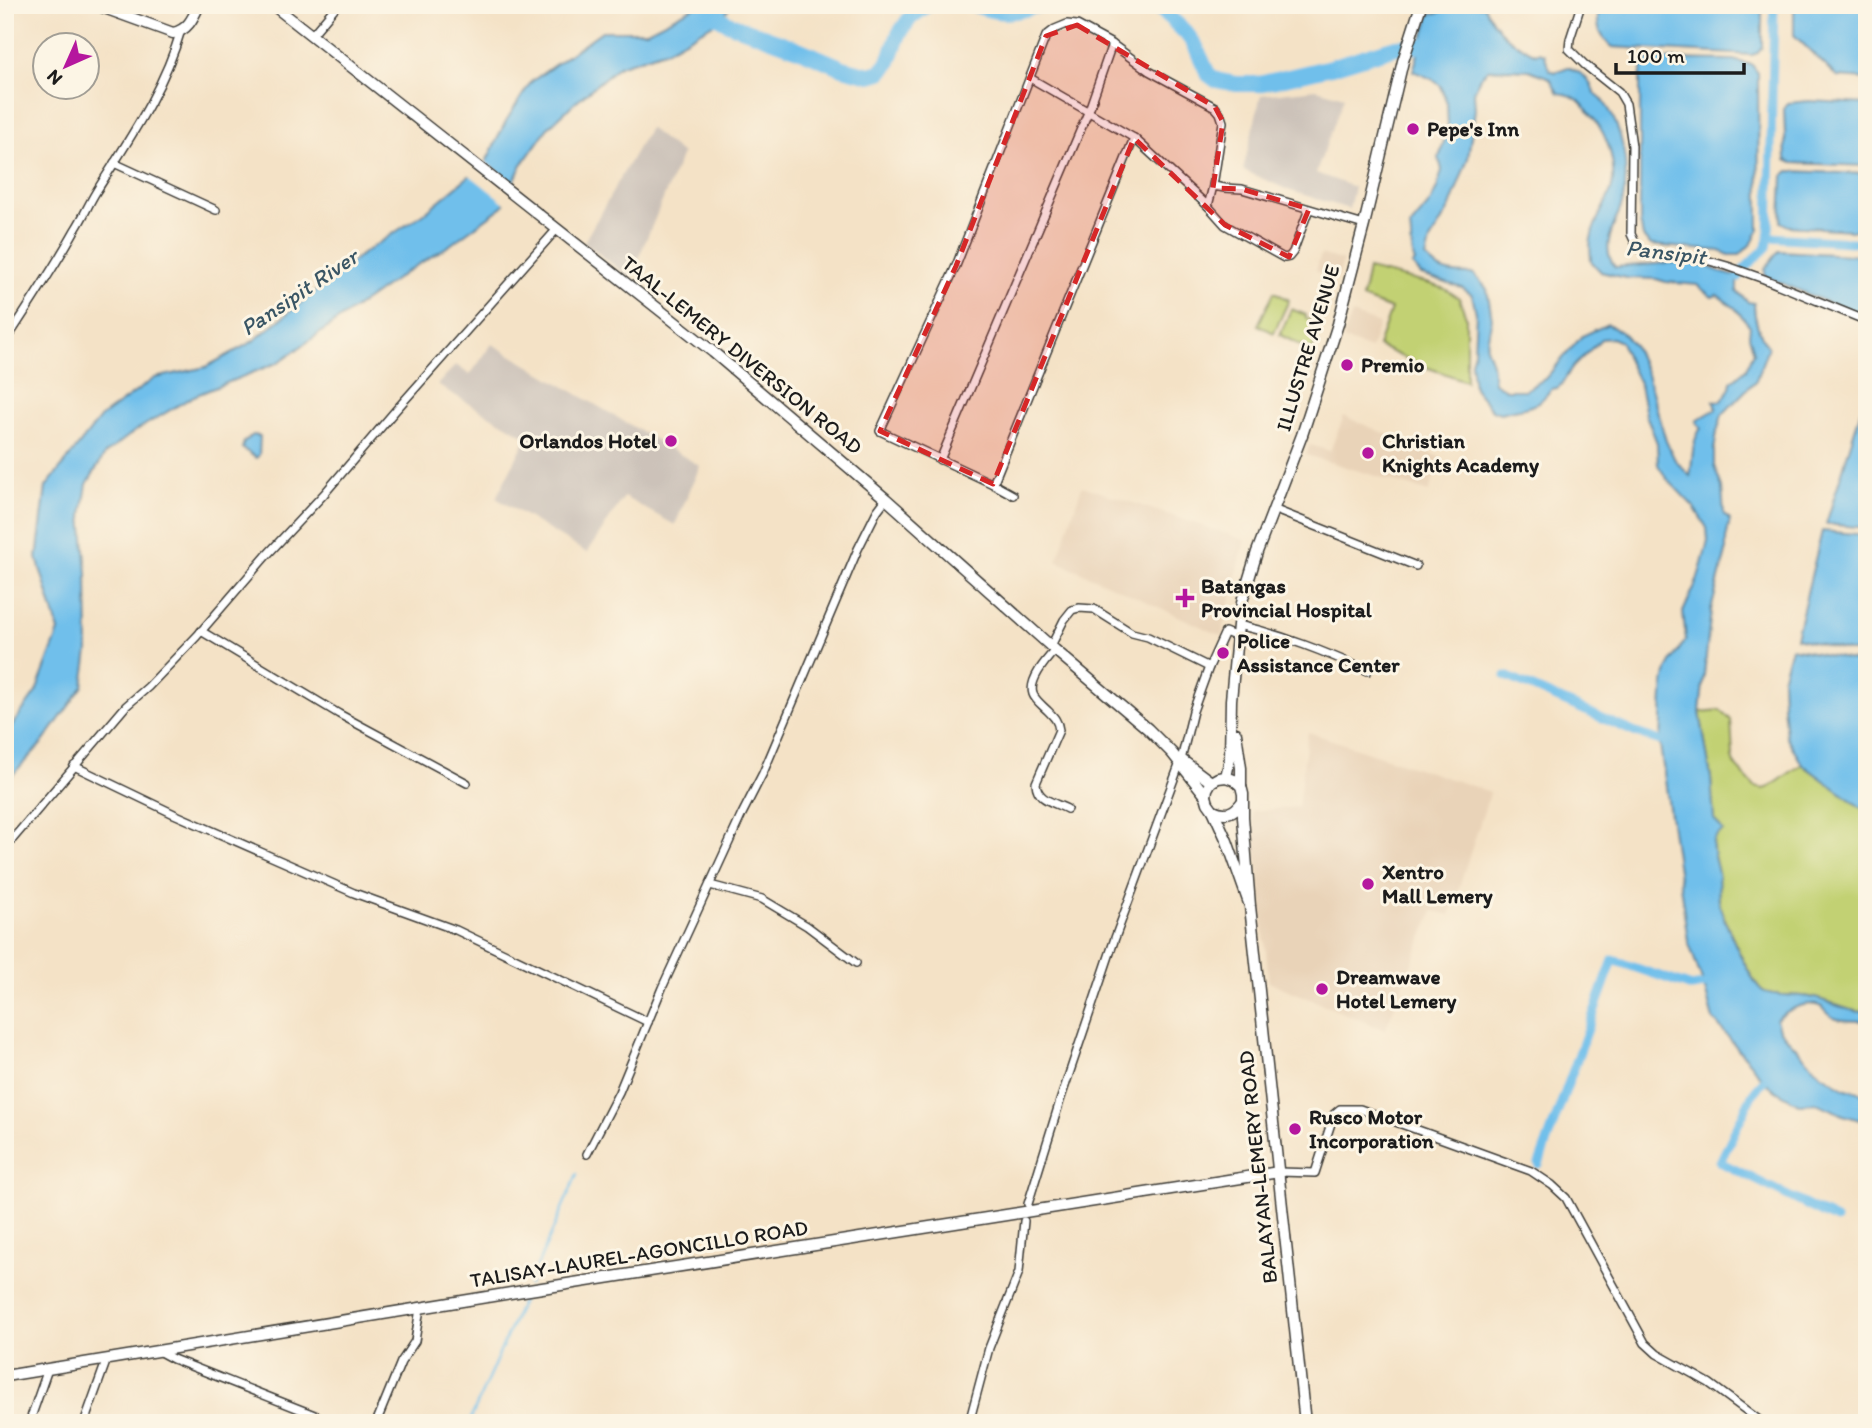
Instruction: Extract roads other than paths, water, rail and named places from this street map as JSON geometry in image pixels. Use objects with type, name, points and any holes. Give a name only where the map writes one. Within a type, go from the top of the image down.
[{"type":"main road","points":[[96,5],[173,33],[191,23],[199,5]]},
{"type":"main road","name":"TAAL-LEMERY DIVERSION ROAD","points":[[273,5],[713,352],[886,499],[1178,759],[1211,782]]},
{"type":"main road","name":"ILLUSTRE AVENUE","points":[[1226,777],[1230,758],[1231,700],[1238,625],[1243,598],[1302,435],[1338,324],[1412,29],[1421,5]]},
{"type":"main road","name":"ILLUSTRE AVENUE","points":[[1231,700],[1241,786]]},
{"type":"main road","name":"TAAL-LEMERY DIVERSION ROAD","points":[[1178,759],[1206,796]]},
{"type":"main road","points":[[1226,777],[1241,786],[1242,802],[1230,813],[1221,814],[1213,810],[1206,796],[1211,782],[1226,777]]},
{"type":"main road","name":"BALAYAN-LEMERY ROAD","points":[[1242,802],[1250,906],[1305,1423]]},
{"type":"main road","name":"BALAYAN-LEMERY ROAD","points":[[1213,810],[1250,906]]},
{"type":"main road","name":"TALISAY-LAUREL-AGONCILLO ROAD","points":[[5,1376],[1279,1172]]},
{"type":"street","points":[[311,36],[337,5]]},
{"type":"street","points":[[1581,5],[1570,39],[1570,49],[1585,65],[1619,92],[1626,104],[1632,146],[1630,234],[1637,247],[1648,253],[1706,260],[1727,266],[1867,321]]},
{"type":"street","points":[[1013,495],[880,431],[956,266],[1046,36],[1067,24],[1077,25],[1112,44],[1149,71],[1215,107],[1223,122],[1208,206]]},
{"type":"street","points":[[7,338],[41,287],[145,113],[167,71],[182,30]]},
{"type":"street","points":[[940,460],[1089,110],[1112,44]]},
{"type":"street","points":[[1030,78],[1134,138],[1225,225],[1284,258],[1293,252],[1309,209]]},
{"type":"street","points":[[993,484],[1134,138]]},
{"type":"street","points":[[114,163],[216,209]]},
{"type":"street","points":[[1213,186],[1242,189],[1364,225]]},
{"type":"street","points":[[5,848],[126,706],[148,687],[201,631],[556,229]]},
{"type":"street","points":[[587,1154],[619,1092],[742,814],[764,773],[858,549],[886,499]]},
{"type":"street","points":[[1273,509],[1416,566]]},
{"type":"street","points":[[1067,809],[1039,795],[1037,790],[1036,783],[1059,726],[1033,695],[1032,689],[1064,620],[1072,610],[1094,609],[1132,633],[1149,636],[1209,667]]},
{"type":"street","points":[[1238,625],[1274,633],[1367,671]]},
{"type":"street","points":[[201,631],[339,714],[467,783]]},
{"type":"street","points":[[1028,1204],[1060,1101],[1209,667],[1224,632],[1237,637]]},
{"type":"street","points":[[74,766],[174,814],[354,893],[456,930],[648,1022]]},
{"type":"street","points":[[710,885],[762,899],[807,926],[856,963]]},
{"type":"street","points":[[1279,1172],[1315,1173],[1334,1114],[1340,1109],[1360,1110],[1531,1171],[1566,1198],[1645,1343],[1657,1354],[1709,1383],[1763,1423]]},
{"type":"street","points":[[969,1423],[989,1348],[1019,1272],[1024,1221]]},
{"type":"street","points":[[376,1423],[401,1362],[415,1341],[420,1308]]},
{"type":"street","points":[[160,1351],[173,1359],[340,1423]]},
{"type":"street","points":[[84,1423],[107,1359]]},
{"type":"street","points":[[29,1423],[48,1369]]},
{"type":"water","points":[[698,5],[731,5],[725,14],[724,27],[715,23],[667,50],[619,66],[547,129],[521,166],[503,206],[279,362],[194,396],[135,431],[105,454],[87,484],[82,515],[87,573],[88,651],[83,686],[43,742],[5,783],[5,735],[36,692],[59,631],[37,558],[46,487],[101,417],[155,378],[206,367],[252,342],[362,254],[423,214],[486,162],[506,121],[531,82],[602,31],[647,31]]},
{"type":"water","points":[[1454,5],[1484,6],[1505,36],[1536,54],[1544,54],[1550,70],[1555,72],[1568,67],[1580,74],[1603,100],[1620,135],[1626,174],[1623,200],[1608,250],[1615,267],[1696,261],[1739,277],[1737,291],[1748,302],[1754,303],[1758,326],[1768,347],[1756,380],[1722,415],[1714,450],[1714,466],[1722,487],[1724,515],[1730,520],[1726,552],[1711,610],[1700,712],[1711,778],[1714,819],[1723,831],[1714,838],[1713,846],[1719,901],[1737,949],[1751,976],[1763,991],[1810,997],[1867,1012],[1867,1021],[1842,1020],[1832,1017],[1822,1007],[1810,1004],[1792,1009],[1776,1019],[1779,1030],[1821,1074],[1846,1089],[1867,1094],[1867,1122],[1817,1103],[1799,1104],[1776,1091],[1762,1079],[1713,1019],[1688,941],[1660,745],[1666,673],[1686,640],[1683,612],[1702,564],[1708,541],[1707,528],[1694,507],[1667,479],[1658,465],[1657,443],[1646,415],[1640,385],[1621,342],[1612,338],[1601,339],[1571,369],[1562,384],[1551,389],[1540,401],[1528,407],[1500,413],[1492,410],[1474,388],[1471,362],[1476,313],[1472,295],[1462,288],[1421,275],[1412,265],[1415,262],[1410,227],[1430,203],[1437,188],[1442,170],[1439,158],[1448,128],[1447,104],[1441,86],[1413,71],[1430,14]],"holes":[[[1488,70],[1529,70],[1550,78],[1558,93],[1570,95],[1581,103],[1598,124],[1607,143],[1612,163],[1612,183],[1592,233],[1591,261],[1601,272],[1626,278],[1697,285],[1712,297],[1717,295],[1735,308],[1750,326],[1749,336],[1754,352],[1746,369],[1731,382],[1722,401],[1714,401],[1716,409],[1696,421],[1701,428],[1694,445],[1690,476],[1675,460],[1666,441],[1647,374],[1634,346],[1625,335],[1608,324],[1582,336],[1545,379],[1525,390],[1506,390],[1494,383],[1492,363],[1486,347],[1492,318],[1487,289],[1474,274],[1448,272],[1426,258],[1430,241],[1450,207],[1468,158],[1475,109],[1474,93],[1480,77]]]},
{"type":"water","points":[[1600,5],[1762,5],[1762,47],[1758,53],[1752,55],[1611,47],[1599,28]]},
{"type":"water","points":[[1794,5],[1867,5],[1867,79],[1837,77],[1794,35]]},
{"type":"water","points":[[1649,59],[1733,60],[1752,65],[1758,73],[1759,229],[1752,243],[1740,255],[1651,245],[1643,237],[1640,222],[1640,77],[1643,66]]},
{"type":"water","points":[[1809,101],[1867,104],[1867,166],[1792,163],[1786,160],[1784,109],[1788,103]]},
{"type":"water","points":[[1789,171],[1867,174],[1867,231],[1788,226],[1781,222],[1783,176]]},
{"type":"water","points":[[1779,251],[1867,256],[1867,319],[1765,276],[1765,269]]},
{"type":"water","points":[[1865,397],[1867,528],[1826,524]]},
{"type":"water","points":[[253,435],[260,436],[259,455],[256,458],[242,448],[244,442]]},
{"type":"water","points":[[1822,531],[1867,535],[1867,812],[1802,764],[1786,736],[1782,678],[1791,648],[1861,662],[1861,654],[1796,638]]},
{"type":"waterway","name":"Pansipit","points":[[714,15],[730,24],[843,68],[870,75],[880,72],[888,64],[899,34],[910,18],[927,5]]},
{"type":"waterway","name":"Pansipit","points":[[975,5],[1007,12],[1039,5]]},
{"type":"waterway","name":"Pansipit","points":[[1157,5],[1195,45],[1208,74],[1216,80],[1236,84],[1259,84],[1331,67],[1396,47],[1420,46],[1439,41]]},
{"type":"waterway","points":[[1738,278],[1767,247],[1769,237],[1774,5]]},
{"type":"waterway","points":[[1769,237],[1867,243]]},
{"type":"waterway","points":[[1506,676],[1636,733],[1670,744]]},
{"type":"waterway","points":[[1539,1164],[1613,960],[1692,987],[1714,983]]},
{"type":"waterway","points":[[1771,1072],[1753,1093],[1720,1162],[1836,1220]]},
{"type":"waterway","points":[[529,1285],[577,1174]]},
{"type":"waterway","points":[[469,1423],[525,1294]]},
{"type":"place","name":"Pepe's Inn","points":[[1413,129]]},
{"type":"place","name":"Premio","points":[[1347,365]]},
{"type":"place","name":"Orlandos Hotel","points":[[671,441]]},
{"type":"place","name":"Christian Knights Academy","points":[[1368,453]]},
{"type":"place","name":"Batangas Provincial Hospital","points":[[1185,598]]},
{"type":"place","name":"Police Assistance Center","points":[[1223,653]]},
{"type":"place","name":"Xentro Mall Lemery","points":[[1368,884]]},
{"type":"place","name":"Dreamwave Hotel Lemery","points":[[1322,989]]},
{"type":"place","name":"Rusco Motor Incorporation","points":[[1295,1129]]},
{"type":"water label","name":"Pansipit River","points":[[299,292]]}]
